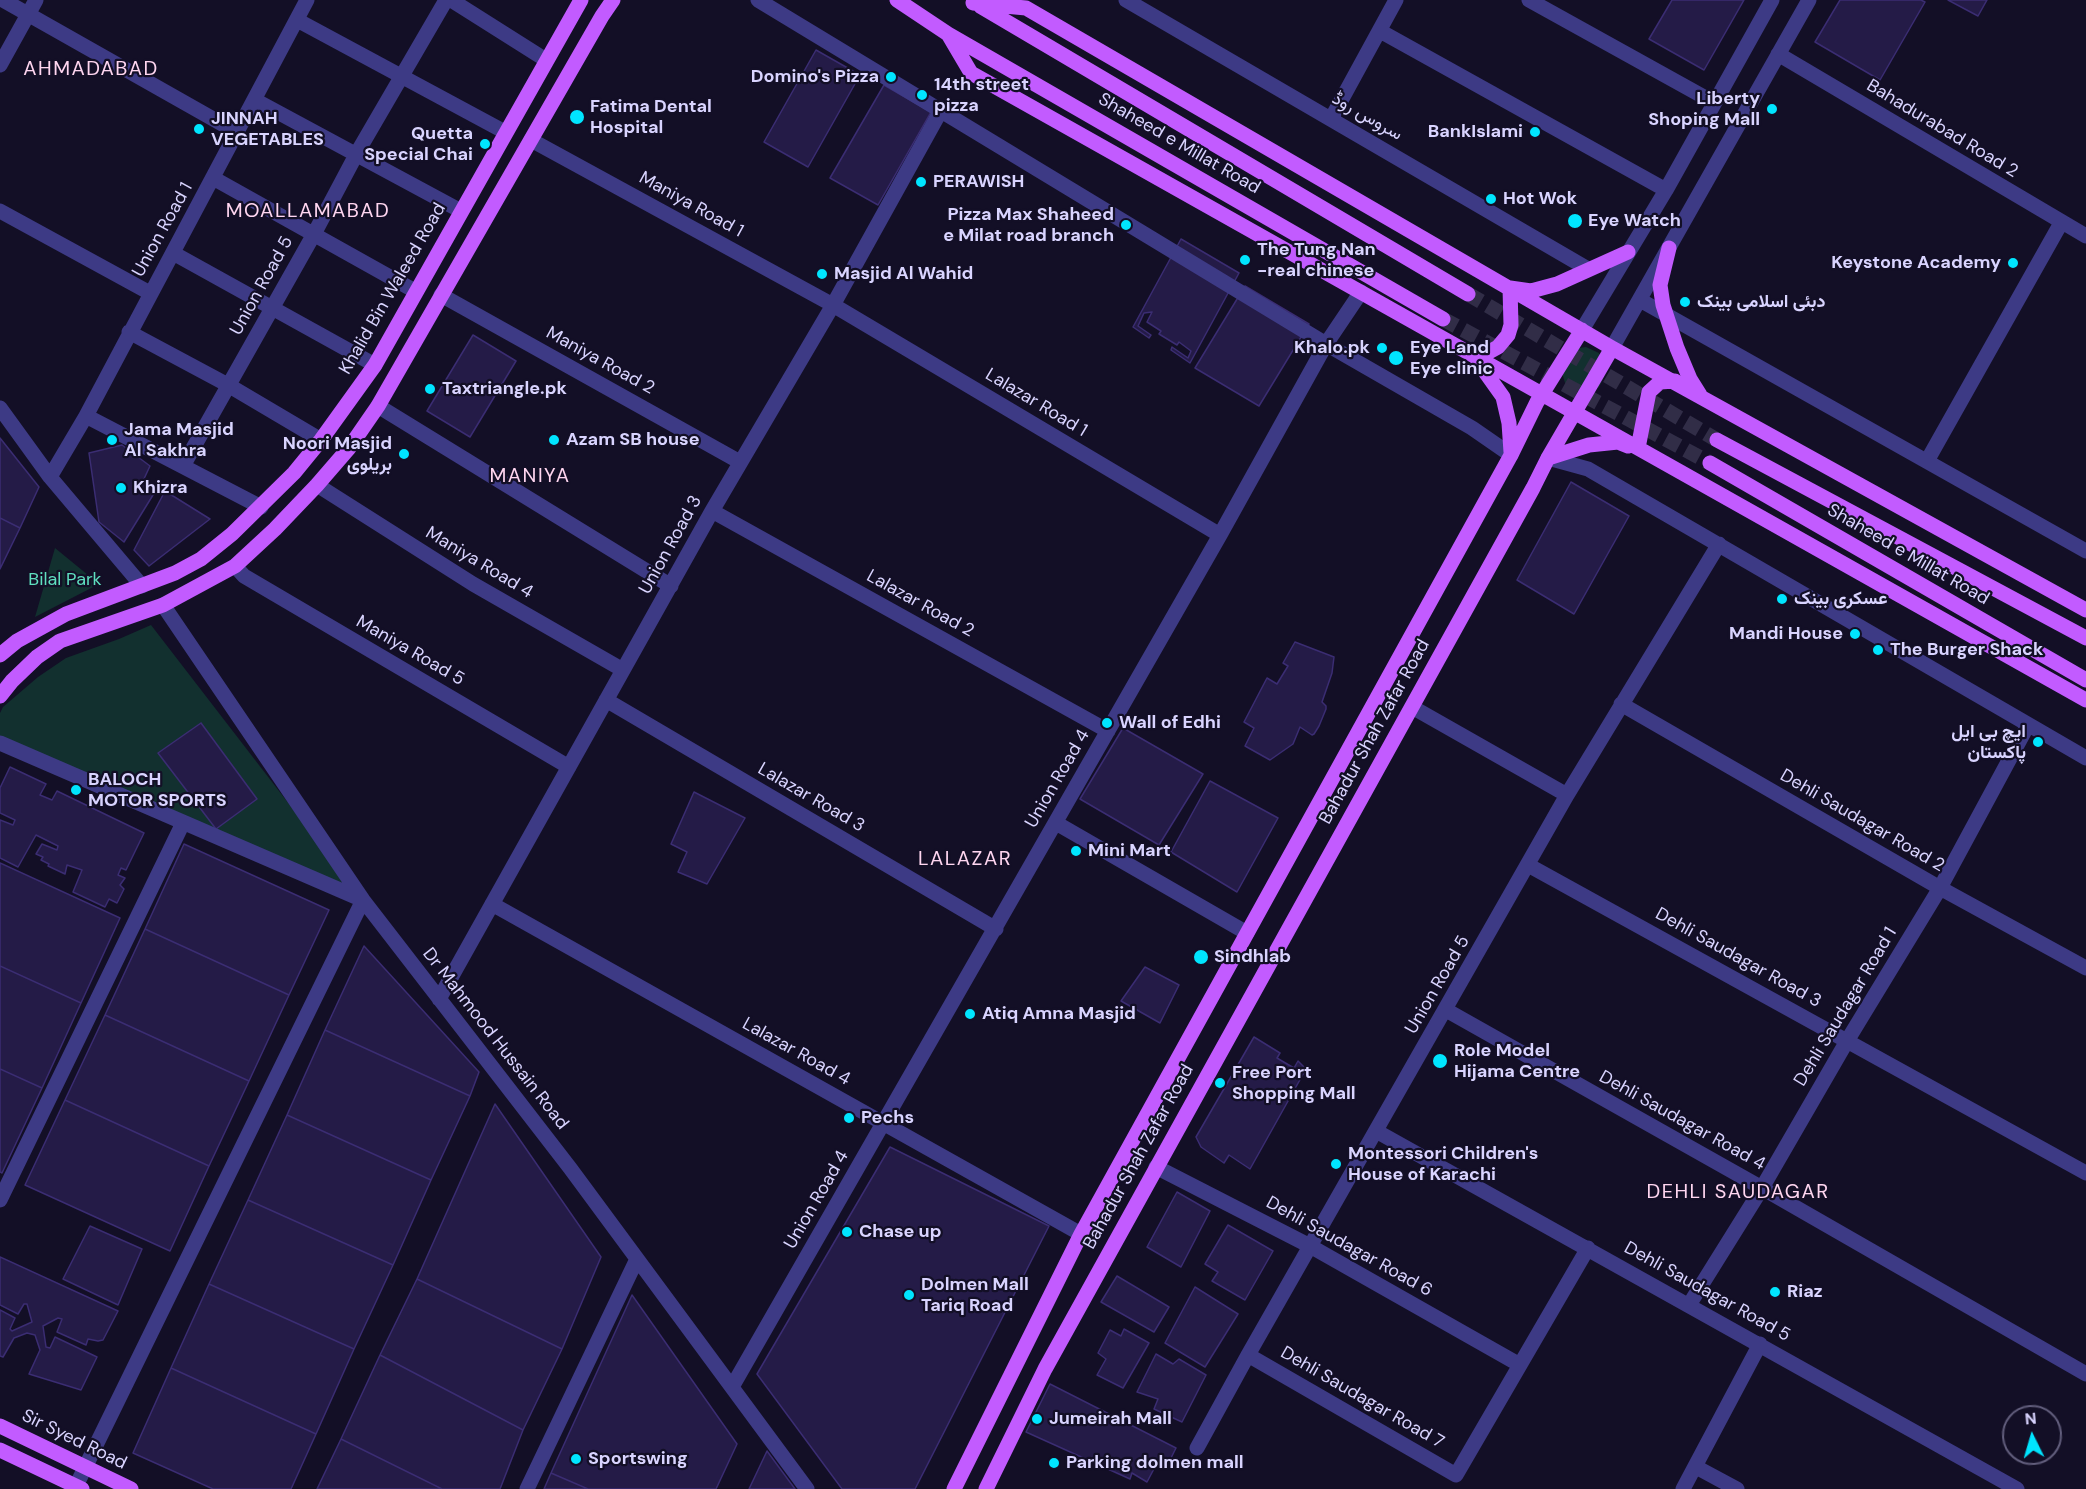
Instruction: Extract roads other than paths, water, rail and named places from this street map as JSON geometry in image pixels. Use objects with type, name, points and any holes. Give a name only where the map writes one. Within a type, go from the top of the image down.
[{"type":"main road","points":[[0,696],[37,657],[60,641],[163,605],[235,566],[276,529],[316,485],[349,447],[378,406],[613,0]]},
{"type":"main road","name":"Shaheed e Millat Road","points":[[897,0],[948,34],[1443,319]]},
{"type":"main road","points":[[971,1],[1026,8],[1612,348],[2086,610]]},
{"type":"main road","name":"Shaheed e Millat Road","points":[[971,1],[1468,294]]},
{"type":"main road","name":"Khalid Bin Waleed Road","points":[[0,655],[16,641],[66,614],[175,573],[201,559],[261,507],[294,473],[321,440],[375,365],[580,2]]},
{"type":"main road","points":[[580,2],[602,16]]},
{"type":"main road","points":[[948,34],[971,73],[2086,700]]},
{"type":"main road","points":[[1669,248],[1660,285],[1663,304],[1690,379],[1701,397]]},
{"type":"main road","points":[[1510,288],[1531,291],[1557,284],[1628,252]]},
{"type":"main road","points":[[1475,356],[1498,347],[1508,335],[1511,325],[1510,288]]},
{"type":"main road","name":"Bahadur Shah Zafar Road","points":[[954,1489],[1081,1234],[1511,455],[1537,402],[1582,330]]},
{"type":"main road","name":"Bahadur Shah Zafar Road","points":[[986,1489],[1045,1369],[1548,458],[1612,348]]},
{"type":"main road","points":[[1475,356],[1503,397],[1509,423],[1511,455]]},
{"type":"main road","points":[[1643,451],[1649,392],[1660,382],[1675,381]]},
{"type":"main road","name":"Shaheed e Millat Road","points":[[1717,440],[2086,638]]},
{"type":"main road","points":[[1548,458],[1588,446],[1618,442],[1643,451]]},
{"type":"main road","name":"Shaheed e Millat Road","points":[[1710,463],[2086,680]]},
{"type":"main road","name":"Sir Syed Road","points":[[0,1426],[131,1489]]},
{"type":"main road","points":[[0,1449],[79,1488]]},
{"type":"street","points":[[3,0],[238,133]]},
{"type":"street","points":[[0,65],[36,0]]},
{"type":"street","name":"Union Road 1","points":[[50,477],[86,416],[307,0]]},
{"type":"street","name":"Union Road 5","points":[[183,466],[357,153],[446,0]]},
{"type":"street","points":[[451,0],[546,60]]},
{"type":"street","points":[[758,0],[1326,344],[1472,428],[1511,455]]},
{"type":"street","name":"سروس روڈ","points":[[1126,0],[1588,269]]},
{"type":"street","points":[[1331,119],[1396,0]]},
{"type":"street","points":[[1528,0],[1713,102]]},
{"type":"street","name":"Bahadur Shah Zafar Road","points":[[1582,330],[1666,190],[1713,102],[1772,0]]},
{"type":"street","name":"Bahadur Shah Zafar Road","points":[[1612,348],[1809,0]]},
{"type":"street","points":[[297,20],[505,132]]},
{"type":"street","points":[[1380,31],[1666,190]]},
{"type":"street","name":"Bahadurabad Road 2","points":[[1778,54],[2086,236]]},
{"type":"street","points":[[255,100],[461,211]]},
{"type":"street","name":"Union Road 3","points":[[439,999],[712,511],[832,305],[940,112]]},
{"type":"street","name":"Maniya Road 1","points":[[531,140],[832,305]]},
{"type":"street","points":[[213,178],[415,291]]},
{"type":"street","points":[[0,211],[150,293]]},
{"type":"street","points":[[1927,461],[2061,223]]},
{"type":"street","points":[[173,253],[375,365]]},
{"type":"street","name":"Union Road 4","points":[[732,1387],[1221,535],[1326,344],[1361,292]]},
{"type":"street","name":"Maniya Road 2","points":[[441,295],[740,462]]},
{"type":"street","points":[[1640,300],[2086,551]]},
{"type":"street","name":"Lalazar Road 1","points":[[832,305],[1221,535]]},
{"type":"street","points":[[129,332],[228,385],[321,440]]},
{"type":"street","points":[[378,406],[671,586]]},
{"type":"street","points":[[0,408],[50,477],[142,586]]},
{"type":"street","points":[[86,416],[261,507]]},
{"type":"street","points":[[1548,458],[1588,469],[2086,758]]},
{"type":"street","name":"Maniya Road 4","points":[[316,485],[473,584],[623,670]]},
{"type":"street","name":"Lalazar Road 2","points":[[712,511],[1108,731]]},
{"type":"street","name":"Union Road 5","points":[[1197,1449],[1248,1355],[1567,795],[1719,544]]},
{"type":"street","name":"Maniya Road 5","points":[[235,566],[244,576],[569,767]]},
{"type":"street","name":"Dr Mahmood Hussain Road","points":[[163,605],[363,900],[570,1168],[807,1489]]},
{"type":"street","name":"Lalazar Road 3","points":[[606,700],[996,929]]},
{"type":"street","name":"Dehli Saudagar Road 2","points":[[1621,704],[1940,888],[2086,968]]},
{"type":"street","points":[[1412,706],[1567,795]]},
{"type":"street","name":"Dehli Saudagar Road 1","points":[[1689,1305],[1762,1188],[1847,1041],[1940,888],[2028,724]]},
{"type":"street","points":[[0,743],[363,900],[86,1467],[79,1488]]},
{"type":"street","points":[[0,1200],[183,823]]},
{"type":"street","points":[[1056,823],[1247,933]]},
{"type":"street","name":"Dehli Saudagar Road 3","points":[[1528,865],[2086,1173]]},
{"type":"street","name":"Lalazar Road 4","points":[[492,904],[1081,1234]]},
{"type":"street","name":"Dehli Saudagar Road 4","points":[[1446,1010],[2086,1374]]},
{"type":"street","name":"Dehli Saudagar Road 5","points":[[1377,1131],[2017,1489]]},
{"type":"street","name":"Dehli Saudagar Road 6","points":[[1156,1167],[1310,1246],[1520,1365]]},
{"type":"street","points":[[1520,1365],[1588,1248]]},
{"type":"street","points":[[527,1489],[637,1259]]},
{"type":"street","points":[[1683,1489],[1760,1344]]},
{"type":"street","name":"Dehli Saudagar Road 7","points":[[1248,1355],[1456,1475],[1520,1365]]},
{"type":"street","points":[[1696,1467],[1737,1489]]},
{"type":"tunnel","points":[[1468,294],[1717,440]]},
{"type":"tunnel","points":[[1443,319],[1710,463]]},
{"type":"place","name":"Domino's Pizza","points":[[891,77]]},
{"type":"place","name":"14th street pizza","points":[[922,95]]},
{"type":"place","name":"Liberty Shoping Mall","points":[[1772,109]]},
{"type":"place","name":"Fatima Dental Hospital","points":[[577,117]]},
{"type":"place","name":"JINNAH VEGETABLES","points":[[199,129]]},
{"type":"place","name":"BankIslami","points":[[1535,132]]},
{"type":"place","name":"Quetta Special Chai","points":[[485,144]]},
{"type":"place","name":"PERAWISH","points":[[921,182]]},
{"type":"place","name":"Hot Wok","points":[[1491,199]]},
{"type":"place","name":"Eye Watch","points":[[1575,221]]},
{"type":"place","name":"Pizza Max Shaheed e Milat road branch","points":[[1126,225]]},
{"type":"place","name":"The Tung Nan -real chinese","points":[[1245,260]]},
{"type":"place","name":"Keystone Academy","points":[[2013,263]]},
{"type":"place","name":"Masjid Al Wahid","points":[[822,274]]},
{"type":"place","name":"دبئی اسلامی بینک","points":[[1685,302]]},
{"type":"place","name":"Khalo.pk","points":[[1382,348]]},
{"type":"place","name":"Eye Land Eye clinic","points":[[1396,358]]},
{"type":"place","name":"Taxtriangle.pk","points":[[430,389]]},
{"type":"place","name":"Jama Masjid Al Sakhra","points":[[112,440]]},
{"type":"place","name":"Azam SB house","points":[[554,440]]},
{"type":"place","name":"Noori Masjid بریلوی","points":[[404,454]]},
{"type":"place","name":"Khizra","points":[[121,488]]},
{"type":"place","name":"عسکری بینک","points":[[1782,599]]},
{"type":"place","name":"Mandi House","points":[[1855,634]]},
{"type":"place","name":"The Burger Shack","points":[[1878,650]]},
{"type":"place","name":"Wall of Edhi","points":[[1107,723]]},
{"type":"place","name":"ایچ بی ایل پاکستان","points":[[2038,742]]},
{"type":"place","name":"BALOCH MOTOR SPORTS","points":[[76,790]]},
{"type":"place","name":"Mini Mart","points":[[1076,851]]},
{"type":"place","name":"Sindhlab","points":[[1201,957]]},
{"type":"place","name":"Atiq Amna Masjid","points":[[970,1014]]},
{"type":"place","name":"Role Model Hijama Centre","points":[[1440,1061]]},
{"type":"place","name":"Free Port Shopping Mall","points":[[1220,1083]]},
{"type":"place","name":"Pechs","points":[[849,1118]]},
{"type":"place","name":"Montessori Children's House of Karachi","points":[[1336,1164]]},
{"type":"place","name":"Chase up","points":[[847,1232]]},
{"type":"place","name":"Riaz","points":[[1775,1292]]},
{"type":"place","name":"Dolmen Mall Tariq Road","points":[[909,1295]]},
{"type":"place","name":"Jumeirah Mall","points":[[1037,1419]]},
{"type":"place","name":"Sportswing","points":[[576,1459]]},
{"type":"place","name":"Parking dolmen mall","points":[[1054,1463]]},
{"type":"district","name":"AHMADABAD","points":[[91,70]]},
{"type":"district","name":"MOALLAMABAD","points":[[308,212]]},
{"type":"district","name":"MANIYA","points":[[530,477]]},
{"type":"district","name":"LALAZAR","points":[[965,860]]},
{"type":"district","name":"DEHLI SAUDAGAR","points":[[1738,1193]]},
{"type":"park label","name":"Bilal Park","points":[[65,580]]}]
